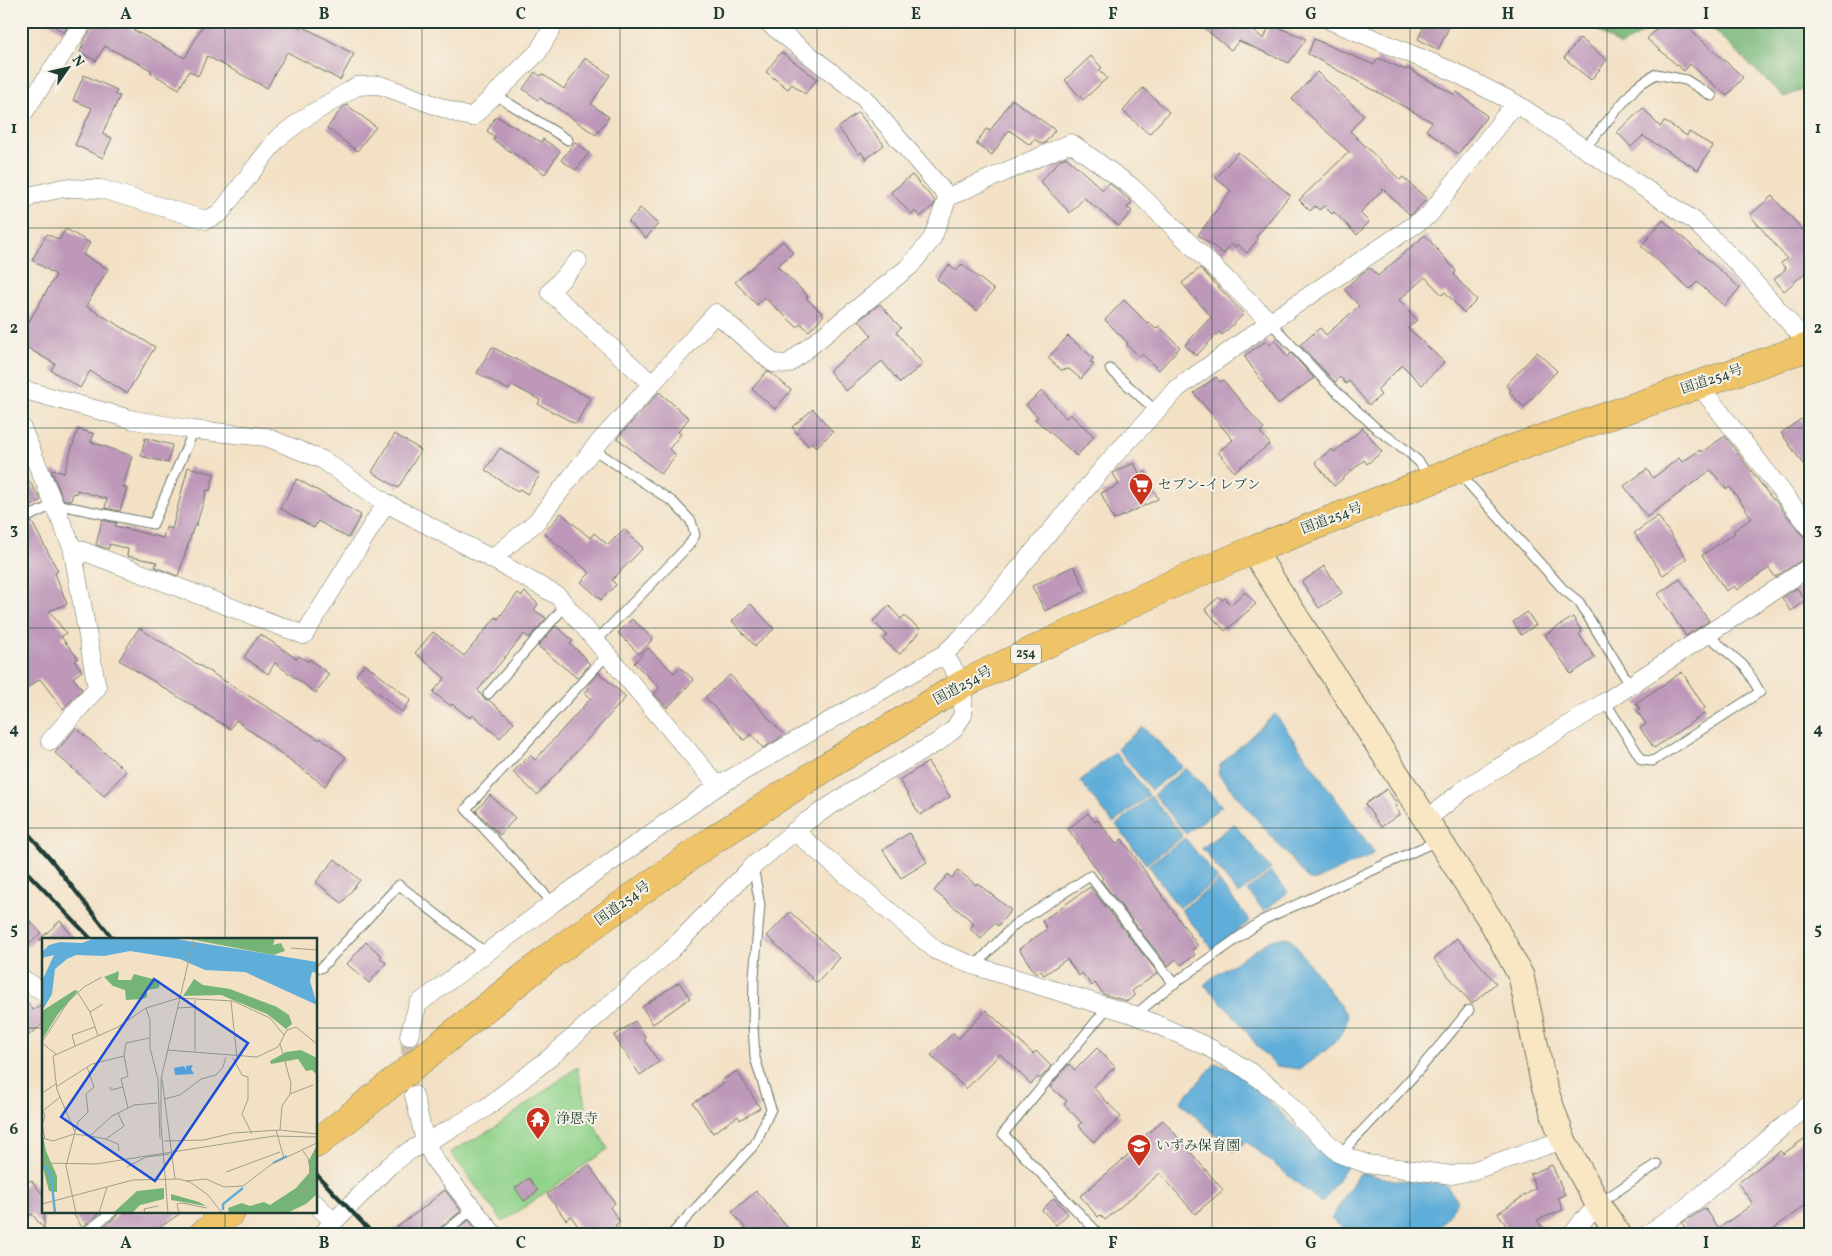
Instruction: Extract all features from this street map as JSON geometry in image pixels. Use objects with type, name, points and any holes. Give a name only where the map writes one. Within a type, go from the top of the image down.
[{"type":"highway","name":"国道254号","points":[[324,1138],[553,954],[705,846],[834,762],[963,684],[1149,595],[1253,550],[1502,452],[1810,346]]},
{"type":"highway","points":[[202,1235],[228,1214]]},
{"type":"street","points":[[21,117],[84,21]]},
{"type":"street","points":[[21,203],[33,195],[64,188],[101,189],[206,220],[220,214],[278,139],[302,119],[358,86],[380,85],[462,115],[472,116],[538,52],[556,21]]},
{"type":"street","points":[[766,21],[863,97],[948,197]]},
{"type":"street","points":[[1331,21],[1452,70],[1515,103],[1693,220],[1737,263],[1810,346]]},
{"type":"street","points":[[409,1036],[418,1004],[553,903],[718,786],[944,654],[962,637],[1110,460],[1178,388],[1270,322],[1429,215],[1515,103]]},
{"type":"street","points":[[492,559],[536,522],[594,448],[716,313],[773,363],[788,364],[910,266],[932,239],[948,197],[1071,143],[1132,187],[1270,322]]},
{"type":"street","points":[[578,260],[550,292],[652,384]]},
{"type":"street","points":[[1699,384],[1811,529]]},
{"type":"street","points":[[21,389],[134,420],[194,430],[266,437],[323,460],[386,503],[558,596],[718,786]]},
{"type":"street","points":[[21,426],[72,547],[97,688],[50,741]]},
{"type":"street","points":[[72,547],[304,635],[386,503]]},
{"type":"street","points":[[1253,550],[1493,924],[1521,976],[1544,1086],[1563,1140],[1599,1206],[1619,1235]]},
{"type":"street","points":[[1433,830],[1467,787],[1605,702],[1811,566]]},
{"type":"street","points":[[318,1209],[327,1229],[389,1166],[409,1151],[487,1107],[552,1056],[671,950],[754,866],[807,820],[865,783],[938,742],[954,729],[963,715],[963,684],[944,654]]},
{"type":"street","points":[[794,831],[937,951],[975,966],[1033,982],[1108,1008],[1136,1015],[1208,1046],[1246,1069],[1276,1092],[1340,1154],[1367,1164],[1452,1176],[1563,1140]]},
{"type":"street","points":[[21,978],[42,991]]},
{"type":"street","points":[[414,1094],[425,1142],[436,1162],[494,1235]]},
{"type":"street","points":[[1646,1235],[1691,1204],[1811,1102]]},
{"type":"street","points":[[1572,1235],[1582,1220],[1599,1206]]},
{"type":"lane","points":[[1584,149],[1637,86],[1656,74],[1686,80],[1712,96]]},
{"type":"lane","points":[[494,94],[568,140]]},
{"type":"lane","points":[[1270,322],[1326,382],[1377,429],[1413,456],[1444,475],[1579,602],[1630,685]]},
{"type":"lane","points":[[1110,369],[1156,411]]},
{"type":"lane","points":[[21,520],[55,504],[153,524],[194,430]]},
{"type":"lane","points":[[594,448],[673,502],[691,521],[695,535],[689,545],[596,641]]},
{"type":"lane","points":[[488,694],[566,605]]},
{"type":"lane","points":[[1605,702],[1642,760],[1653,761],[1760,692],[1745,667],[1706,634]]},
{"type":"lane","points":[[553,903],[466,809],[607,655]]},
{"type":"lane","points":[[1136,1015],[1174,984],[1263,920],[1433,830]]},
{"type":"lane","points":[[671,1235],[754,1144],[771,1109],[756,1058],[753,1025],[754,976],[760,905],[754,866]]},
{"type":"lane","points":[[975,966],[1014,925],[1090,876],[1174,984]]},
{"type":"lane","points":[[321,968],[399,886],[486,953]]},
{"type":"lane","points":[[1100,1235],[1003,1134],[1108,1008]]},
{"type":"lane","points":[[1340,1154],[1373,1121],[1446,1040],[1469,1010]]},
{"type":"lane","points":[[1599,1206],[1610,1196],[1657,1164]]},
{"type":"lane","points":[[441,1235],[473,1209]]},
{"type":"lane","points":[[82,1235],[109,1214]]},
{"type":"green space","points":[[1583,21],[1663,21],[1621,46]]},
{"type":"green space","points":[[1704,21],[1811,21],[1811,87],[1784,97]]},
{"type":"green space","points":[[577,1067],[586,1110],[608,1149],[503,1222],[450,1152],[493,1129]]},
{"type":"water","points":[[1275,714],[1374,852],[1370,856],[1316,880],[1309,880],[1218,774],[1220,765]]},
{"type":"water","points":[[1143,727],[1183,766],[1151,790],[1117,748]]},
{"type":"water","points":[[1115,752],[1149,795],[1113,823],[1080,781]]},
{"type":"water","points":[[1186,768],[1222,806],[1186,834],[1154,794]]},
{"type":"water","points":[[1151,796],[1183,836],[1146,864],[1116,825]]},
{"type":"water","points":[[1234,824],[1271,869],[1238,894],[1202,848]]},
{"type":"water","points":[[1185,838],[1218,879],[1179,908],[1148,865]]},
{"type":"water","points":[[1271,872],[1288,892],[1264,911],[1247,890]]},
{"type":"water","points":[[1219,881],[1250,921],[1213,949],[1181,910]]},
{"type":"water","points":[[1285,937],[1290,938],[1347,1015],[1343,1032],[1331,1046],[1300,1069],[1276,1066],[1258,1047],[1232,1013],[1204,985],[1213,977],[1269,941]]},
{"type":"water","points":[[1216,1063],[1243,1076],[1323,1152],[1347,1166],[1322,1203],[1246,1141],[1234,1152],[1180,1102]]},
{"type":"water","points":[[1359,1173],[1395,1180],[1445,1184],[1458,1201],[1434,1235],[1352,1235],[1331,1219]]},
{"type":"building","points":[[47,21],[71,21],[64,33]]},
{"type":"building","points":[[95,21],[117,21],[185,58],[205,21],[287,21],[301,28],[302,26],[354,54],[340,80],[287,52],[267,88],[207,56],[198,76],[189,71],[179,89],[151,73],[151,70],[105,46],[96,61],[80,52],[82,44]]},
{"type":"building","points":[[1195,21],[1241,21],[1264,39],[1270,24],[1306,39],[1289,63],[1239,41],[1231,50]]},
{"type":"building","points":[[1426,21],[1452,21],[1438,50],[1418,39]]},
{"type":"building","points":[[1663,21],[1680,21],[1743,77],[1727,96],[1690,64],[1684,71],[1647,39]]},
{"type":"building","points":[[1580,38],[1607,60],[1591,80],[1564,58]]},
{"type":"building","points":[[1314,39],[1374,65],[1378,58],[1406,70],[1407,68],[1455,95],[1457,92],[1487,116],[1458,154],[1426,130],[1432,122],[1308,54]]},
{"type":"building","points":[[781,52],[817,79],[805,94],[792,84],[788,89],[766,72]]},
{"type":"building","points":[[1091,56],[1102,68],[1099,70],[1107,78],[1083,100],[1065,80]]},
{"type":"building","points":[[585,58],[610,75],[591,104],[609,117],[596,135],[550,103],[540,98],[538,100],[523,89],[535,72],[540,76],[542,74],[564,89]]},
{"type":"building","points":[[1317,72],[1364,115],[1350,131],[1400,180],[1403,177],[1427,199],[1410,215],[1383,189],[1360,213],[1369,222],[1357,235],[1334,212],[1332,214],[1324,206],[1319,210],[1315,206],[1310,211],[1299,200],[1349,152],[1292,99]]},
{"type":"building","points":[[84,75],[117,90],[115,95],[120,96],[102,134],[112,138],[103,158],[75,145],[92,108],[73,100]]},
{"type":"building","points":[[1143,88],[1169,112],[1149,134],[1123,111]]},
{"type":"building","points":[[1012,99],[1055,130],[1045,143],[1042,144],[1034,139],[1030,145],[1009,130],[992,155],[976,144],[986,129],[990,131]]},
{"type":"building","points":[[347,105],[376,127],[357,151],[327,128],[343,107]]},
{"type":"building","points":[[1643,108],[1660,127],[1664,121],[1687,136],[1689,132],[1713,146],[1698,170],[1643,136],[1631,147],[1617,132]]},
{"type":"building","points":[[858,112],[884,145],[866,159],[861,152],[859,154],[838,128]]},
{"type":"building","points":[[496,116],[541,142],[543,139],[560,151],[545,174],[493,140],[495,137],[487,131]]},
{"type":"building","points":[[575,142],[589,153],[576,170],[561,160]]},
{"type":"building","points":[[1238,152],[1290,195],[1256,237],[1258,239],[1247,253],[1237,244],[1235,247],[1231,244],[1224,254],[1198,235],[1231,191],[1216,178]]},
{"type":"building","points":[[1066,157],[1103,190],[1109,183],[1132,202],[1127,208],[1132,211],[1119,226],[1084,198],[1070,213],[1040,182],[1060,160]]},
{"type":"building","points":[[912,175],[935,201],[934,205],[920,217],[915,211],[911,214],[891,192]]},
{"type":"building","points":[[1772,196],[1811,239],[1811,268],[1784,291],[1774,279],[1786,269],[1781,263],[1787,259],[1750,215]]},
{"type":"building","points":[[640,208],[658,224],[646,238],[628,222]]},
{"type":"building","points":[[1663,220],[1740,288],[1724,306],[1697,282],[1690,289],[1641,246]]},
{"type":"building","points":[[66,229],[90,243],[83,255],[108,269],[86,306],[155,347],[127,393],[90,371],[80,388],[51,370],[55,364],[21,344],[21,320],[28,323],[56,275],[32,260],[47,234],[59,240]]},
{"type":"building","points":[[1425,235],[1456,271],[1454,274],[1458,280],[1477,300],[1464,313],[1445,292],[1442,295],[1425,277],[1399,300],[1417,320],[1408,328],[1444,362],[1422,385],[1402,365],[1377,390],[1381,395],[1369,405],[1349,381],[1346,384],[1340,377],[1335,382],[1300,345],[1320,328],[1326,335],[1359,306],[1344,289],[1362,273],[1370,268],[1378,276]]},
{"type":"building","points":[[783,241],[793,253],[777,266],[808,296],[806,298],[824,315],[809,331],[801,324],[797,327],[764,297],[757,305],[735,282]]},
{"type":"building","points":[[962,264],[994,290],[977,311],[937,279],[949,265],[956,271]]},
{"type":"building","points":[[1200,268],[1244,314],[1222,335],[1219,332],[1196,356],[1185,345],[1211,317],[1182,283]]},
{"type":"building","points":[[1124,300],[1147,323],[1156,329],[1159,326],[1180,347],[1159,370],[1142,354],[1140,357],[1127,345],[1128,343],[1105,320]]},
{"type":"building","points":[[880,304],[901,328],[896,332],[923,364],[900,383],[882,361],[846,391],[829,371],[872,336],[859,320]]},
{"type":"building","points":[[1068,336],[1093,358],[1090,362],[1094,364],[1081,379],[1069,369],[1061,370],[1048,358]]},
{"type":"building","points":[[1275,340],[1287,357],[1291,353],[1314,378],[1278,404],[1244,356],[1266,341],[1269,345]]},
{"type":"building","points":[[492,347],[590,398],[576,424],[538,404],[540,400],[512,385],[509,390],[477,373]]},
{"type":"building","points":[[1537,352],[1557,371],[1524,407],[1509,392],[1511,390],[1506,385]]},
{"type":"building","points":[[767,371],[791,390],[775,409],[752,389]]},
{"type":"building","points":[[1216,377],[1220,382],[1223,380],[1264,429],[1260,432],[1270,444],[1234,472],[1218,452],[1233,440],[1194,393]]},
{"type":"building","points":[[1042,391],[1066,418],[1070,414],[1094,436],[1077,456],[1035,419],[1038,417],[1026,405]]},
{"type":"building","points":[[659,392],[689,418],[678,432],[681,434],[669,449],[676,455],[661,474],[617,438]]},
{"type":"building","points":[[813,409],[833,432],[816,447],[812,443],[808,446],[792,427]]},
{"type":"building","points":[[1801,419],[1811,433],[1811,475],[1781,433]]},
{"type":"building","points":[[1363,428],[1382,452],[1367,464],[1364,460],[1334,486],[1315,462],[1332,449],[1334,452]]},
{"type":"building","points":[[78,429],[94,434],[91,442],[132,456],[123,487],[127,488],[120,511],[105,508],[107,499],[77,490],[76,494],[73,493],[71,501],[63,499],[52,472],[53,470],[64,473]]},
{"type":"building","points":[[395,434],[421,450],[398,488],[372,472]]},
{"type":"building","points":[[1725,436],[1773,500],[1803,536],[1811,539],[1810,555],[1775,577],[1769,568],[1737,590],[1734,586],[1726,591],[1702,555],[1735,533],[1733,531],[1752,518],[1730,487],[1726,489],[1711,470],[1647,517],[1624,486],[1647,469],[1653,478],[1679,458],[1682,462],[1700,450],[1702,452]]},
{"type":"building","points":[[145,438],[172,445],[168,463],[141,456]]},
{"type":"building","points":[[500,448],[540,475],[527,494],[520,489],[518,492],[485,470]]},
{"type":"building","points":[[1134,463],[1140,475],[1146,472],[1158,499],[1114,520],[1101,493],[1119,485],[1113,473]]},
{"type":"building","points":[[188,467],[214,474],[210,491],[207,490],[178,576],[155,567],[157,562],[127,556],[128,549],[110,544],[108,549],[96,545],[102,520],[117,523],[115,526],[163,538],[166,527],[172,529]]},
{"type":"building","points":[[21,468],[41,500],[21,513]]},
{"type":"building","points":[[297,479],[361,515],[348,538],[318,521],[314,528],[280,508]]},
{"type":"building","points":[[561,513],[590,538],[594,533],[608,545],[624,529],[643,548],[612,580],[616,585],[601,600],[581,582],[590,573],[544,533]]},
{"type":"building","points":[[1658,516],[1687,559],[1663,575],[1634,533]]},
{"type":"building","points":[[32,522],[58,571],[55,573],[67,604],[49,611],[66,633],[61,637],[78,658],[75,661],[82,671],[73,678],[82,689],[63,709],[40,679],[21,692],[21,576],[26,574],[21,565],[21,526]]},
{"type":"building","points":[[1074,566],[1086,591],[1045,611],[1032,586]]},
{"type":"building","points":[[1324,566],[1342,593],[1319,608],[1302,582]]},
{"type":"building","points":[[1680,579],[1709,621],[1686,636],[1658,594]]},
{"type":"building","points":[[1797,588],[1806,601],[1791,611],[1782,598]]},
{"type":"building","points":[[525,592],[538,604],[534,610],[546,618],[529,638],[524,634],[478,690],[484,699],[489,700],[514,722],[500,738],[473,715],[470,718],[433,692],[445,678],[415,653],[433,632],[464,656],[496,617],[498,619],[518,593],[522,596]]},
{"type":"building","points":[[1245,592],[1256,604],[1225,631],[1205,609],[1219,597],[1222,600],[1225,598],[1230,605]]},
{"type":"building","points":[[751,604],[774,629],[755,646],[732,621]]},
{"type":"building","points":[[889,606],[901,619],[904,616],[921,630],[900,654],[883,640],[887,635],[873,621]]},
{"type":"building","points":[[1527,612],[1536,625],[1521,635],[1513,622]]},
{"type":"building","points":[[1573,617],[1582,632],[1579,634],[1595,658],[1571,674],[1545,635]]},
{"type":"building","points":[[632,619],[653,639],[639,654],[618,633]]},
{"type":"building","points":[[556,626],[573,641],[570,644],[590,664],[577,678],[538,646]]},
{"type":"building","points":[[139,628],[320,740],[321,738],[346,757],[325,786],[236,720],[230,729],[119,660]]},
{"type":"building","points":[[260,634],[297,659],[299,656],[308,662],[309,659],[329,674],[316,693],[275,663],[268,674],[244,657]]},
{"type":"building","points":[[648,648],[674,673],[680,667],[694,680],[667,708],[654,694],[660,688],[634,663]]},
{"type":"building","points":[[365,664],[411,700],[402,712],[356,675]]},
{"type":"building","points":[[1682,672],[1705,708],[1703,710],[1705,713],[1654,748],[1640,728],[1646,724],[1637,711],[1640,709],[1636,703]]},
{"type":"building","points":[[599,673],[626,697],[537,795],[513,772],[530,755],[535,760],[591,698],[585,693],[589,688],[587,686]]},
{"type":"building","points":[[730,675],[783,734],[777,740],[763,748],[751,734],[744,740],[705,697]]},
{"type":"building","points":[[76,728],[126,771],[104,796],[55,753]]},
{"type":"building","points":[[928,762],[950,797],[920,815],[899,780]]},
{"type":"building","points":[[1387,789],[1397,804],[1395,806],[1400,814],[1381,827],[1365,804]]},
{"type":"building","points":[[490,795],[515,818],[500,835],[476,811]]},
{"type":"building","points":[[1088,813],[1095,822],[1098,820],[1116,844],[1122,839],[1198,946],[1192,950],[1195,955],[1181,965],[1176,959],[1168,966],[1101,880],[1103,878],[1068,829]]},
{"type":"building","points":[[909,833],[927,862],[901,878],[883,850]]},
{"type":"building","points":[[335,859],[360,880],[342,903],[316,882]]},
{"type":"building","points":[[958,870],[1011,910],[998,926],[994,923],[981,939],[970,929],[974,923],[934,891],[948,874],[952,878]]},
{"type":"building","points":[[1090,887],[1158,973],[1132,991],[1135,996],[1127,1001],[1103,994],[1095,983],[1092,986],[1082,973],[1079,976],[1067,959],[1044,975],[1041,971],[1036,974],[1019,949],[1047,929],[1042,921]]},
{"type":"building","points":[[21,911],[41,933],[21,952]]},
{"type":"building","points":[[790,912],[840,958],[817,983],[767,936]]},
{"type":"building","points":[[60,921],[74,938],[42,938],[42,940],[39,940]]},
{"type":"building","points":[[1457,938],[1496,983],[1472,1004],[1434,959]]},
{"type":"building","points":[[366,942],[382,956],[380,958],[386,963],[369,983],[347,964]]},
{"type":"building","points":[[679,982],[690,998],[653,1024],[642,1007]]},
{"type":"building","points":[[21,994],[33,1010],[42,1004],[42,1025],[29,1035],[21,1025]]},
{"type":"building","points":[[986,1010],[1033,1054],[1036,1051],[1051,1066],[1040,1079],[1038,1077],[1031,1084],[1000,1054],[966,1089],[931,1055],[953,1033],[959,1038]]},
{"type":"building","points":[[635,1021],[646,1038],[644,1040],[659,1062],[640,1075],[614,1036]]},
{"type":"building","points":[[1097,1048],[1115,1067],[1093,1087],[1121,1117],[1094,1142],[1078,1125],[1082,1123],[1064,1104],[1067,1101],[1050,1087],[1069,1064],[1075,1070]]},
{"type":"building","points":[[737,1071],[760,1108],[740,1120],[738,1116],[713,1133],[693,1103],[723,1084],[721,1081]]},
{"type":"building","points":[[1163,1120],[1223,1190],[1195,1214],[1160,1173],[1105,1220],[1100,1215],[1098,1217],[1080,1196],[1144,1142],[1141,1139]]},
{"type":"building","points":[[1811,1134],[1811,1165],[1804,1170],[1811,1180],[1811,1201],[1765,1235],[1690,1235],[1682,1223],[1705,1208],[1719,1228],[1753,1204],[1738,1183],[1780,1151],[1783,1154]]},
{"type":"building","points":[[589,1165],[615,1203],[610,1207],[620,1222],[615,1225],[622,1235],[584,1235],[571,1216],[566,1220],[547,1194]]},
{"type":"building","points":[[1552,1165],[1565,1195],[1558,1198],[1563,1210],[1537,1220],[1547,1235],[1512,1235],[1498,1213],[1536,1188],[1530,1174]]},
{"type":"building","points":[[529,1178],[538,1191],[524,1201],[515,1188]]},
{"type":"building","points":[[31,1180],[42,1194],[44,1229],[32,1214],[21,1222],[21,1188]]},
{"type":"building","points":[[445,1190],[461,1211],[437,1230],[435,1235],[386,1235],[430,1203]]},
{"type":"building","points":[[756,1191],[794,1235],[751,1235],[732,1212]]},
{"type":"building","points":[[1054,1198],[1068,1214],[1056,1225],[1042,1210]]},
{"type":"building","points":[[73,1214],[98,1214],[82,1227]]},
{"type":"building","points":[[117,1214],[179,1214],[149,1235],[93,1235]]},
{"type":"building","points":[[469,1220],[480,1235],[451,1235]]},
{"type":"tunnel","points":[[409,1036],[414,1095]]},
{"type":"railway","points":[[21,825],[112,938]]},
{"type":"railway","points":[[21,866],[90,938]]},
{"type":"railway","points":[[318,1176],[374,1235]]},
{"type":"place","name":"セブン-イレブン","points":[[1141,506]]},
{"type":"place","name":"浄恩寺","points":[[538,1140]]},
{"type":"place","name":"いずみ保育園","points":[[1139,1167]]}]
